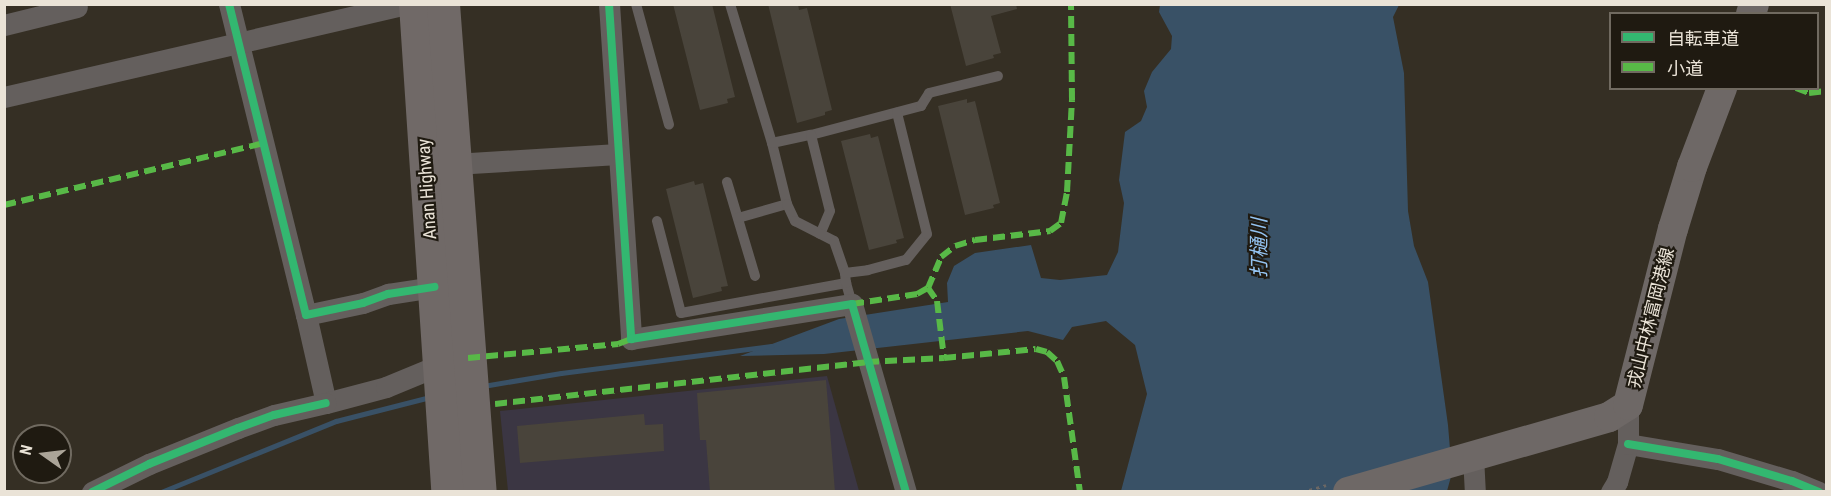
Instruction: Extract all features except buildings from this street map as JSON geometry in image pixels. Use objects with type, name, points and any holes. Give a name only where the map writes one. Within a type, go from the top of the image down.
[{"type":"highway","name":"Anan Highway","points":[[415,4],[434,287],[449,368]]},
{"type":"highway","name":"Anan Highway","points":[[443,4],[454,164],[449,368]]},
{"type":"highway","points":[[449,368],[480,492]]},
{"type":"highway","points":[[447,492],[458,410]]},
{"type":"main road","name":"戎山中林富岡港線","points":[[1348,492],[1609,417],[1628,405],[1673,229],[1692,167],[1721,90]]},
{"type":"street","points":[[229,4],[326,403]]},
{"type":"street","points":[[4,97],[406,4]]},
{"type":"street","points":[[609,4],[631,339],[853,308],[906,492]]},
{"type":"street","points":[[4,25],[77,7]]},
{"type":"street","points":[[454,164],[618,154]]},
{"type":"street","points":[[306,315],[363,303],[388,294],[434,287]]},
{"type":"street","points":[[92,492],[149,464],[274,415],[386,387],[449,368]]},
{"type":"street","points":[[1611,492],[1637,445],[1628,405]]},
{"type":"street","points":[[1637,445],[1718,459],[1792,481],[1819,492]]},
{"type":"street","points":[[1467,458],[1475,492]]},
{"type":"lane","points":[[636,4],[669,125]]},
{"type":"lane","points":[[730,4],[772,143],[787,204],[795,221],[838,246],[853,308]]},
{"type":"lane","points":[[772,143],[921,106],[929,93],[998,76]]},
{"type":"lane","points":[[657,221],[681,313],[846,278],[906,260],[927,234],[897,113]]},
{"type":"lane","points":[[811,135],[830,211],[820,234]]},
{"type":"lane","points":[[727,182],[754,276]]},
{"type":"lane","points":[[738,218],[787,204]]},
{"type":"shaded area","points":[[827,376],[859,491],[508,491],[500,411]]},
{"type":"water","name":"打樋川","points":[[1160,5],[1399,5],[1393,17],[1404,73],[1408,211],[1414,246],[1428,282],[1448,425],[1452,473],[1447,491],[1121,491],[1147,394],[1135,345],[1106,321],[1072,327],[1063,340],[1028,331],[824,354],[740,356],[839,319],[948,302],[947,283],[954,266],[975,253],[1031,245],[1041,278],[1060,280],[1107,275],[1118,252],[1124,203],[1119,180],[1125,132],[1141,121],[1147,107],[1144,91],[1152,72],[1171,49],[1172,36],[1159,12]]},
{"type":"waterway","points":[[483,386],[561,373],[771,346]]},
{"type":"waterway","points":[[161,492],[336,421],[430,397]]},
{"type":"marked path","points":[[852,304],[917,294],[928,288],[941,257],[955,246],[975,240],[1050,231],[1061,223],[1067,192],[1072,100],[1071,4]]},
{"type":"marked path","points":[[1801,90],[1809,93],[1826,91]]},
{"type":"marked path","points":[[4,205],[264,143]]},
{"type":"marked path","points":[[928,288],[937,301],[944,358],[1036,349],[1047,352],[1057,361],[1064,377],[1080,492]]},
{"type":"marked path","points":[[468,358],[618,344],[631,339]]},
{"type":"marked path","points":[[495,404],[867,362],[944,358]]},
{"type":"cycle path","points":[[229,4],[306,315],[363,303],[388,294],[434,287]]},
{"type":"cycle path","points":[[609,4],[631,339],[852,304],[906,492]]},
{"type":"cycle path","points":[[92,492],[149,464],[238,428],[274,415],[326,403]]},
{"type":"cycle path","points":[[1628,444],[1718,459],[1792,481],[1819,492]]}]
